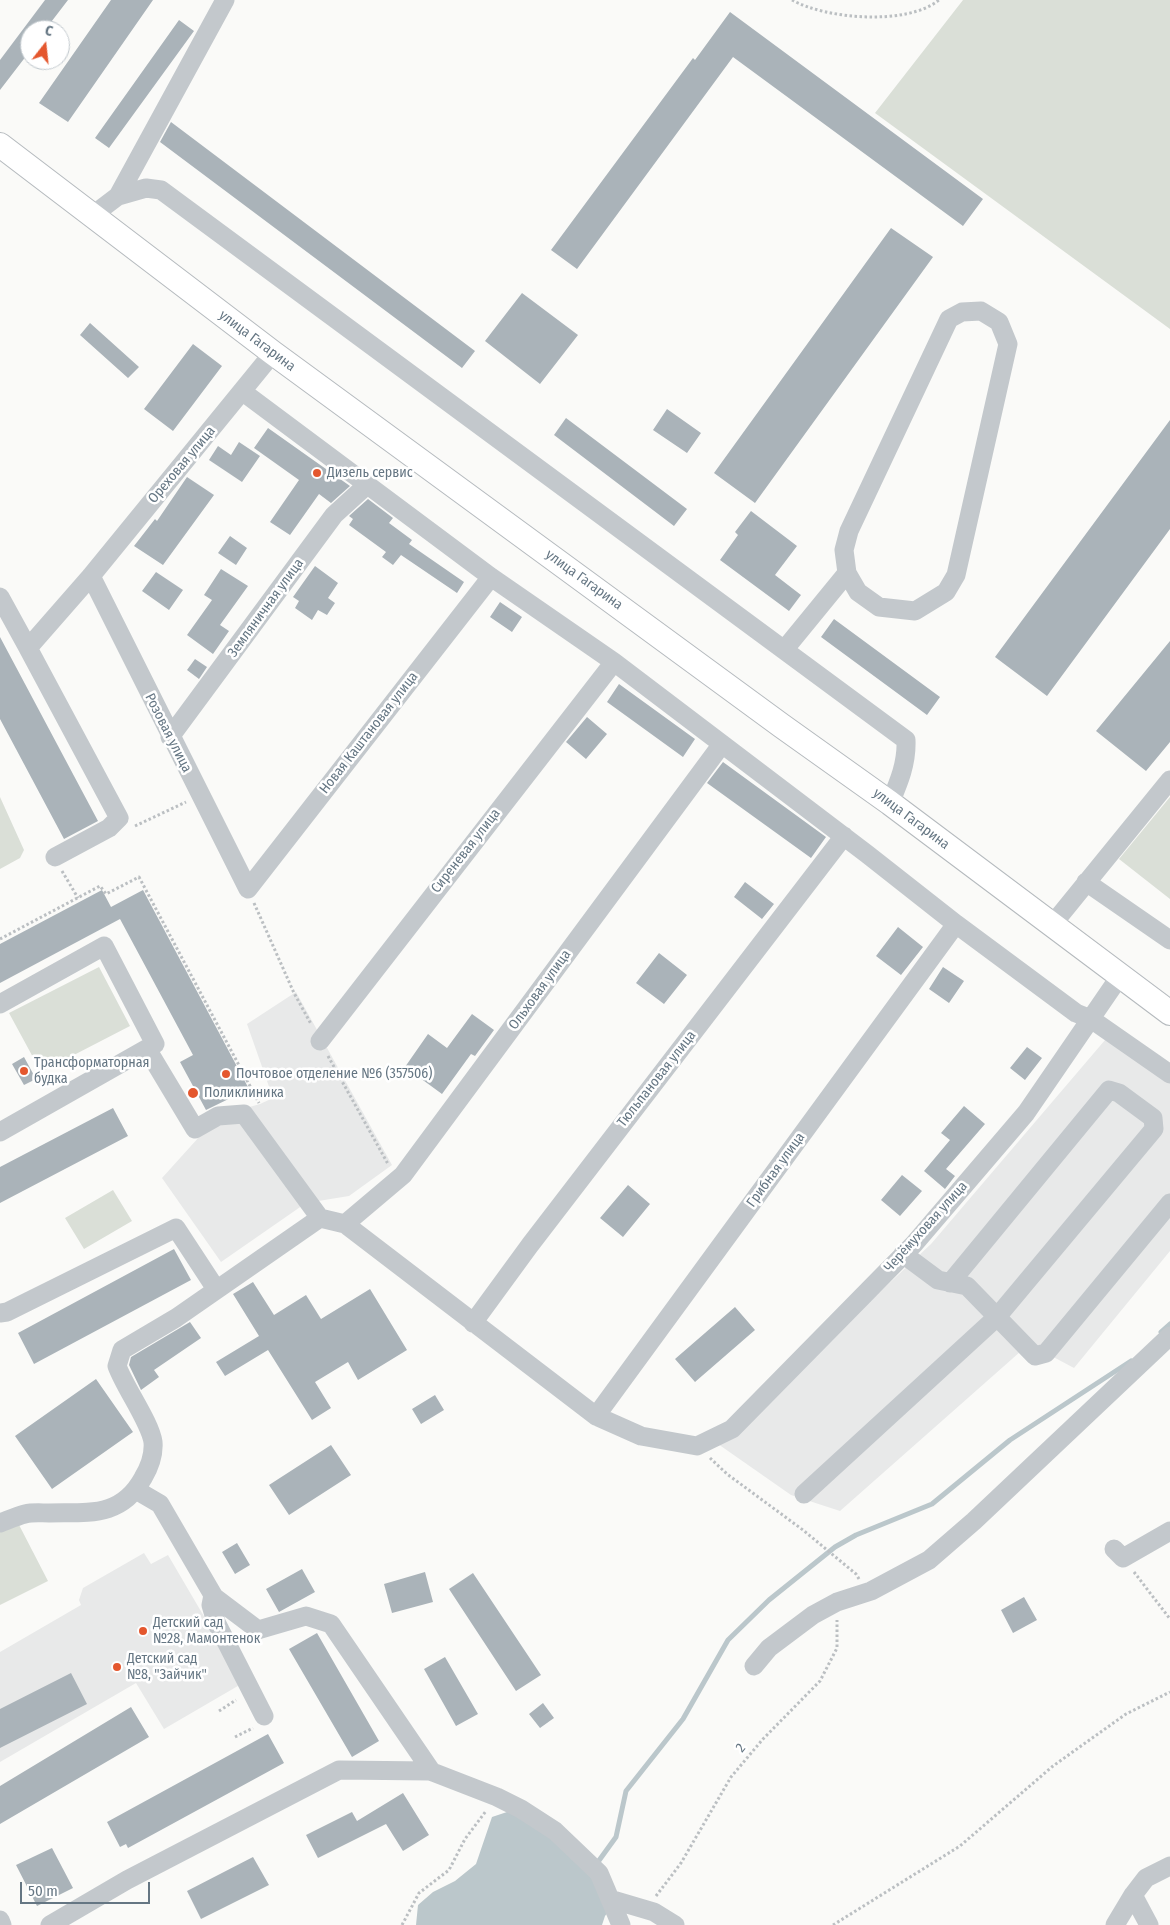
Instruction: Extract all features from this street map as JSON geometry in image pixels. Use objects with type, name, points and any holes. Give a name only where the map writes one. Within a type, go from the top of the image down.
[{"type":"main road","name":"улица Гагарина","points":[[0,145],[273,354],[890,803],[1170,1013]]},
{"type":"street","points":[[118,196],[225,0]]},
{"type":"street","points":[[93,215],[118,196],[146,188],[161,190],[906,740],[907,755],[901,778],[890,803]]},
{"type":"street","points":[[784,650],[847,573],[844,550],[848,531],[949,319],[962,312],[981,311],[999,322],[1008,344],[956,575],[946,592],[915,611],[878,607],[858,592],[847,573]]},
{"type":"street","name":"Ореховая улица","points":[[28,648],[91,576],[273,354]]},
{"type":"street","points":[[243,392],[491,577],[614,662],[844,836],[956,924],[1076,1013],[1091,1019],[1170,1074]]},
{"type":"street","name":"Земляничная улица","points":[[170,737],[334,515],[368,484]]},
{"type":"street","name":"Розовая улица","points":[[91,576],[170,737],[248,889]]},
{"type":"street","name":"Новая Каштановая улица","points":[[248,889],[491,577]]},
{"type":"street","points":[[0,597],[119,818],[110,828],[55,857]]},
{"type":"street","name":"Сиреневая улица","points":[[320,1041],[614,662]]},
{"type":"street","name":"Ольховая улица","points":[[345,1224],[403,1175],[722,744]]},
{"type":"street","points":[[1052,924],[1170,780]]},
{"type":"street","name":"Тюльпановая улица","points":[[473,1323],[844,836]]},
{"type":"street","points":[[1086,882],[1170,940]]},
{"type":"street","name":"Грибная улица","points":[[596,1416],[956,924]]},
{"type":"street","points":[[0,1004],[104,946],[155,1044]]},
{"type":"street","name":"Черёмуховая улица","points":[[697,1446],[732,1429],[914,1244],[1026,1113],[1120,976]]},
{"type":"street","points":[[155,1044],[147,1049],[195,1129],[218,1116],[244,1114],[320,1218],[345,1224],[596,1416],[641,1436],[697,1446]]},
{"type":"street","points":[[0,1132],[155,1044]]},
{"type":"street","points":[[804,1494],[997,1317],[1154,1129],[1153,1118],[1119,1093],[1109,1090],[950,1283]]},
{"type":"street","points":[[903,1254],[938,1280],[967,1286],[1034,1356],[1046,1353],[1170,1203]]},
{"type":"street","points":[[0,1522],[26,1513],[99,1512],[125,1501],[136,1490],[151,1459],[153,1442],[150,1430],[121,1379],[117,1366],[122,1350],[176,1318],[320,1218]]},
{"type":"street","points":[[0,1313],[7,1312],[176,1228],[216,1289]]},
{"type":"street","points":[[754,1666],[769,1648],[813,1615],[837,1602],[871,1591],[929,1560],[974,1521],[1170,1336]]},
{"type":"street","points":[[136,1490],[160,1504],[213,1596],[258,1630],[306,1616],[331,1624],[432,1772]]},
{"type":"street","points":[[1119,1554],[1170,1531]]},
{"type":"street","points":[[213,1596],[211,1605],[216,1622],[264,1716]]},
{"type":"street","points":[[50,1925],[127,1880],[339,1770],[432,1772],[497,1797],[521,1809],[555,1831],[599,1873],[621,1925]]},
{"type":"street","points":[[1115,1925],[1146,1878],[1170,1866]]},
{"type":"street","points":[[1133,1895],[1149,1925]]},
{"type":"street","points":[[610,1899],[654,1912],[675,1925]]},
{"type":"street","points":[[0,1920],[2,1925]]},
{"type":"path","points":[[792,0],[805,7],[864,18],[910,14],[939,0]]},
{"type":"path","points":[[119,818],[129,828],[200,795]]},
{"type":"path","points":[[55,857],[78,898]]},
{"type":"path","points":[[0,939],[100,886],[106,894],[139,877],[260,1104],[244,1114]]},
{"type":"path","points":[[697,1446],[727,1474],[756,1494],[856,1574]]},
{"type":"path","points":[[1119,1554],[1170,1619]]},
{"type":"path","name":"2","points":[[654,1912],[656,1895],[681,1863],[731,1777],[763,1739],[820,1681],[838,1648],[837,1602]]},
{"type":"path","points":[[832,1925],[960,1846],[1053,1766],[1126,1714],[1170,1692]]},
{"type":"path","points":[[402,1925],[419,1893],[449,1870],[465,1839],[497,1797]]},
{"type":"shaded area","points":[[963,0],[1170,0],[1170,329],[875,113]]},
{"type":"shaded area","points":[[0,797],[24,850],[20,858],[0,869]]},
{"type":"shaded area","points":[[1170,797],[1170,899],[1119,859]]},
{"type":"shaded area","points":[[99,967],[130,1026],[41,1072],[9,1013]]},
{"type":"shaded area","points":[[296,992],[392,1165],[349,1196],[306,1203],[221,1262],[162,1178],[218,1116],[260,1104],[273,1098],[247,1024]]},
{"type":"shaded area","points":[[1111,1033],[1170,1078],[1170,1251],[1074,1368],[1029,1344],[840,1511],[791,1495],[718,1444],[931,1244]]},
{"type":"shaded area","points":[[113,1190],[132,1221],[84,1249],[65,1218]]},
{"type":"shaded area","points":[[17,1521],[48,1581],[0,1605],[0,1530]]},
{"type":"shaded area","name":"Детский сад №8, \"Зайчик\"","points":[[144,1553],[151,1564],[168,1555],[243,1683],[164,1729],[136,1683],[0,1762],[0,1652],[81,1605],[79,1600],[83,1588]]},
{"type":"shaded area","points":[[513,1810],[562,1842],[618,1899],[605,1916],[602,1925],[416,1925],[418,1905],[433,1892],[455,1881],[476,1864],[492,1817]]},
{"type":"building","points":[[45,0],[68,0],[53,20],[30,20]]},
{"type":"building","points":[[111,0],[153,0],[68,122],[39,103],[62,70],[70,70],[70,59]]},
{"type":"building","points":[[730,12],[983,199],[963,226],[733,57],[577,269],[551,250],[693,58],[695,60]]},
{"type":"building","points":[[179,20],[194,31],[109,148],[95,138]]},
{"type":"building","points":[[20,33],[20,64],[0,90],[0,60]]},
{"type":"building","points":[[171,122],[475,351],[462,368],[160,142]]},
{"type":"building","points":[[891,228],[933,257],[755,503],[714,473]]},
{"type":"building","points":[[522,293],[578,335],[540,384],[485,341]]},
{"type":"building","points":[[90,323],[139,367],[128,378],[80,335]]},
{"type":"building","points":[[193,344],[222,366],[173,431],[144,409]]},
{"type":"building","points":[[667,409],[701,433],[687,453],[653,430]]},
{"type":"building","points":[[566,418],[687,509],[674,526],[554,435]]},
{"type":"building","points":[[1170,420],[1170,529],[1047,696],[995,657]]},
{"type":"building","points":[[268,428],[350,486],[331,503],[319,494],[290,535],[270,522],[299,480],[254,448]]},
{"type":"building","points":[[239,442],[260,456],[242,482],[209,460],[218,446],[231,455]]},
{"type":"building","points":[[187,477],[214,495],[163,565],[134,546],[155,519],[157,521]]},
{"type":"building","points":[[368,499],[393,518],[389,523],[412,540],[409,544],[464,582],[457,593],[401,555],[393,565],[382,557],[386,552],[349,525],[353,519],[349,516]]},
{"type":"building","points":[[751,511],[797,546],[775,575],[801,595],[789,611],[720,560],[738,535],[735,532]]},
{"type":"building","points":[[230,536],[247,548],[236,565],[218,553]]},
{"type":"building","points":[[315,566],[338,583],[328,598],[335,603],[327,615],[318,610],[312,620],[295,608],[299,601],[293,597]]},
{"type":"building","points":[[221,569],[248,586],[220,625],[229,631],[213,654],[187,635],[212,600],[204,595]]},
{"type":"building","points":[[156,572],[183,590],[169,610],[142,591]]},
{"type":"building","points":[[500,602],[522,617],[512,632],[490,617]]},
{"type":"building","points":[[834,619],[940,697],[927,715],[821,637]]},
{"type":"building","points":[[0,637],[98,821],[64,839],[0,719]]},
{"type":"building","points":[[1170,641],[1170,742],[1146,771],[1096,731]]},
{"type":"building","points":[[195,659],[207,667],[199,679],[187,670]]},
{"type":"building","points":[[619,684],[695,739],[683,757],[607,702]]},
{"type":"building","points":[[587,717],[607,734],[586,759],[566,742]]},
{"type":"building","points":[[723,762],[826,837],[811,858],[707,783]]},
{"type":"building","points":[[745,882],[774,904],[762,919],[734,897]]},
{"type":"building","points":[[102,890],[111,907],[143,890],[249,1089],[206,1110],[180,1062],[193,1055],[120,919],[0,983],[0,944]]},
{"type":"building","points":[[898,927],[923,947],[901,975],[876,956]]},
{"type":"building","points":[[659,953],[687,975],[664,1004],[636,983]]},
{"type":"building","points":[[943,967],[964,981],[949,1003],[929,989]]},
{"type":"building","points":[[472,1014],[494,1030],[475,1056],[471,1054],[442,1094],[405,1067],[428,1034],[447,1048]]},
{"type":"building","points":[[1027,1047],[1042,1058],[1025,1080],[1010,1068]]},
{"type":"building","name":"Трансформаторная будка","points":[[24,1057],[36,1079],[24,1085],[12,1064]]},
{"type":"building","points":[[964,1106],[985,1124],[946,1169],[955,1176],[945,1189],[924,1171],[950,1140],[941,1133]]},
{"type":"building","points":[[113,1108],[128,1136],[0,1203],[0,1167]]},
{"type":"building","points":[[902,1175],[922,1191],[900,1216],[881,1200]]},
{"type":"building","points":[[628,1185],[650,1204],[623,1237],[600,1218]]},
{"type":"building","points":[[174,1249],[191,1280],[34,1364],[18,1333]]},
{"type":"building","points":[[253,1282],[274,1315],[306,1295],[321,1319],[370,1289],[407,1350],[358,1380],[348,1362],[315,1382],[331,1408],[312,1420],[268,1350],[225,1376],[216,1362],[259,1336],[233,1294]]},
{"type":"building","points":[[735,1307],[755,1330],[695,1382],[675,1359]]},
{"type":"building","points":[[190,1322],[201,1338],[154,1370],[159,1377],[141,1390],[129,1365],[131,1357]]},
{"type":"building","points":[[96,1379],[133,1432],[52,1489],[15,1436]]},
{"type":"building","points":[[435,1395],[444,1410],[421,1424],[412,1409]]},
{"type":"building","points":[[331,1445],[351,1475],[289,1515],[269,1485]]},
{"type":"building","points":[[237,1543],[250,1565],[235,1574],[222,1552]]},
{"type":"building","points":[[302,1569],[315,1592],[279,1612],[266,1589]]},
{"type":"building","points":[[425,1572],[433,1602],[392,1613],[384,1584]]},
{"type":"building","points":[[473,1573],[541,1675],[516,1691],[449,1589]]},
{"type":"building","points":[[1024,1597],[1037,1620],[1013,1633],[1001,1610]]},
{"type":"building","points":[[317,1633],[379,1741],[352,1757],[289,1649]]},
{"type":"building","points":[[445,1657],[478,1714],[456,1726],[424,1669]]},
{"type":"building","points":[[71,1673],[87,1704],[0,1748],[0,1709]]},
{"type":"building","points":[[543,1703],[554,1718],[540,1728],[529,1714]]},
{"type":"building","points":[[131,1707],[149,1737],[0,1824],[0,1786]]},
{"type":"building","points":[[268,1734],[284,1763],[128,1848],[126,1844],[120,1847],[107,1822]]},
{"type":"building","points":[[403,1793],[429,1835],[403,1851],[386,1824],[318,1858],[306,1835],[352,1812],[357,1821]]},
{"type":"building","points":[[52,1848],[73,1888],[37,1906],[16,1865]]},
{"type":"building","points":[[253,1857],[269,1885],[201,1919],[187,1891]]},
{"type":"waterway","points":[[1161,1332],[1170,1324]]},
{"type":"waterway","points":[[595,1866],[616,1837],[626,1791],[683,1719],[728,1640],[769,1600],[835,1547],[856,1535],[932,1504],[1010,1440],[1131,1361]]},
{"type":"place","name":"Дизель сервис","points":[[317,473]]},
{"type":"place","name":"Трансформаторная будка","points":[[24,1071]]},
{"type":"place","name":"Почтовое отделение №6 (357506)","points":[[226,1074]]},
{"type":"place","name":"Поликлиника","points":[[193,1093]]},
{"type":"place","name":"Детский сад №28, Мамонтенок","points":[[143,1631]]},
{"type":"place","name":"Детский сад №8, \"Зайчик\"","points":[[117,1667]]}]
